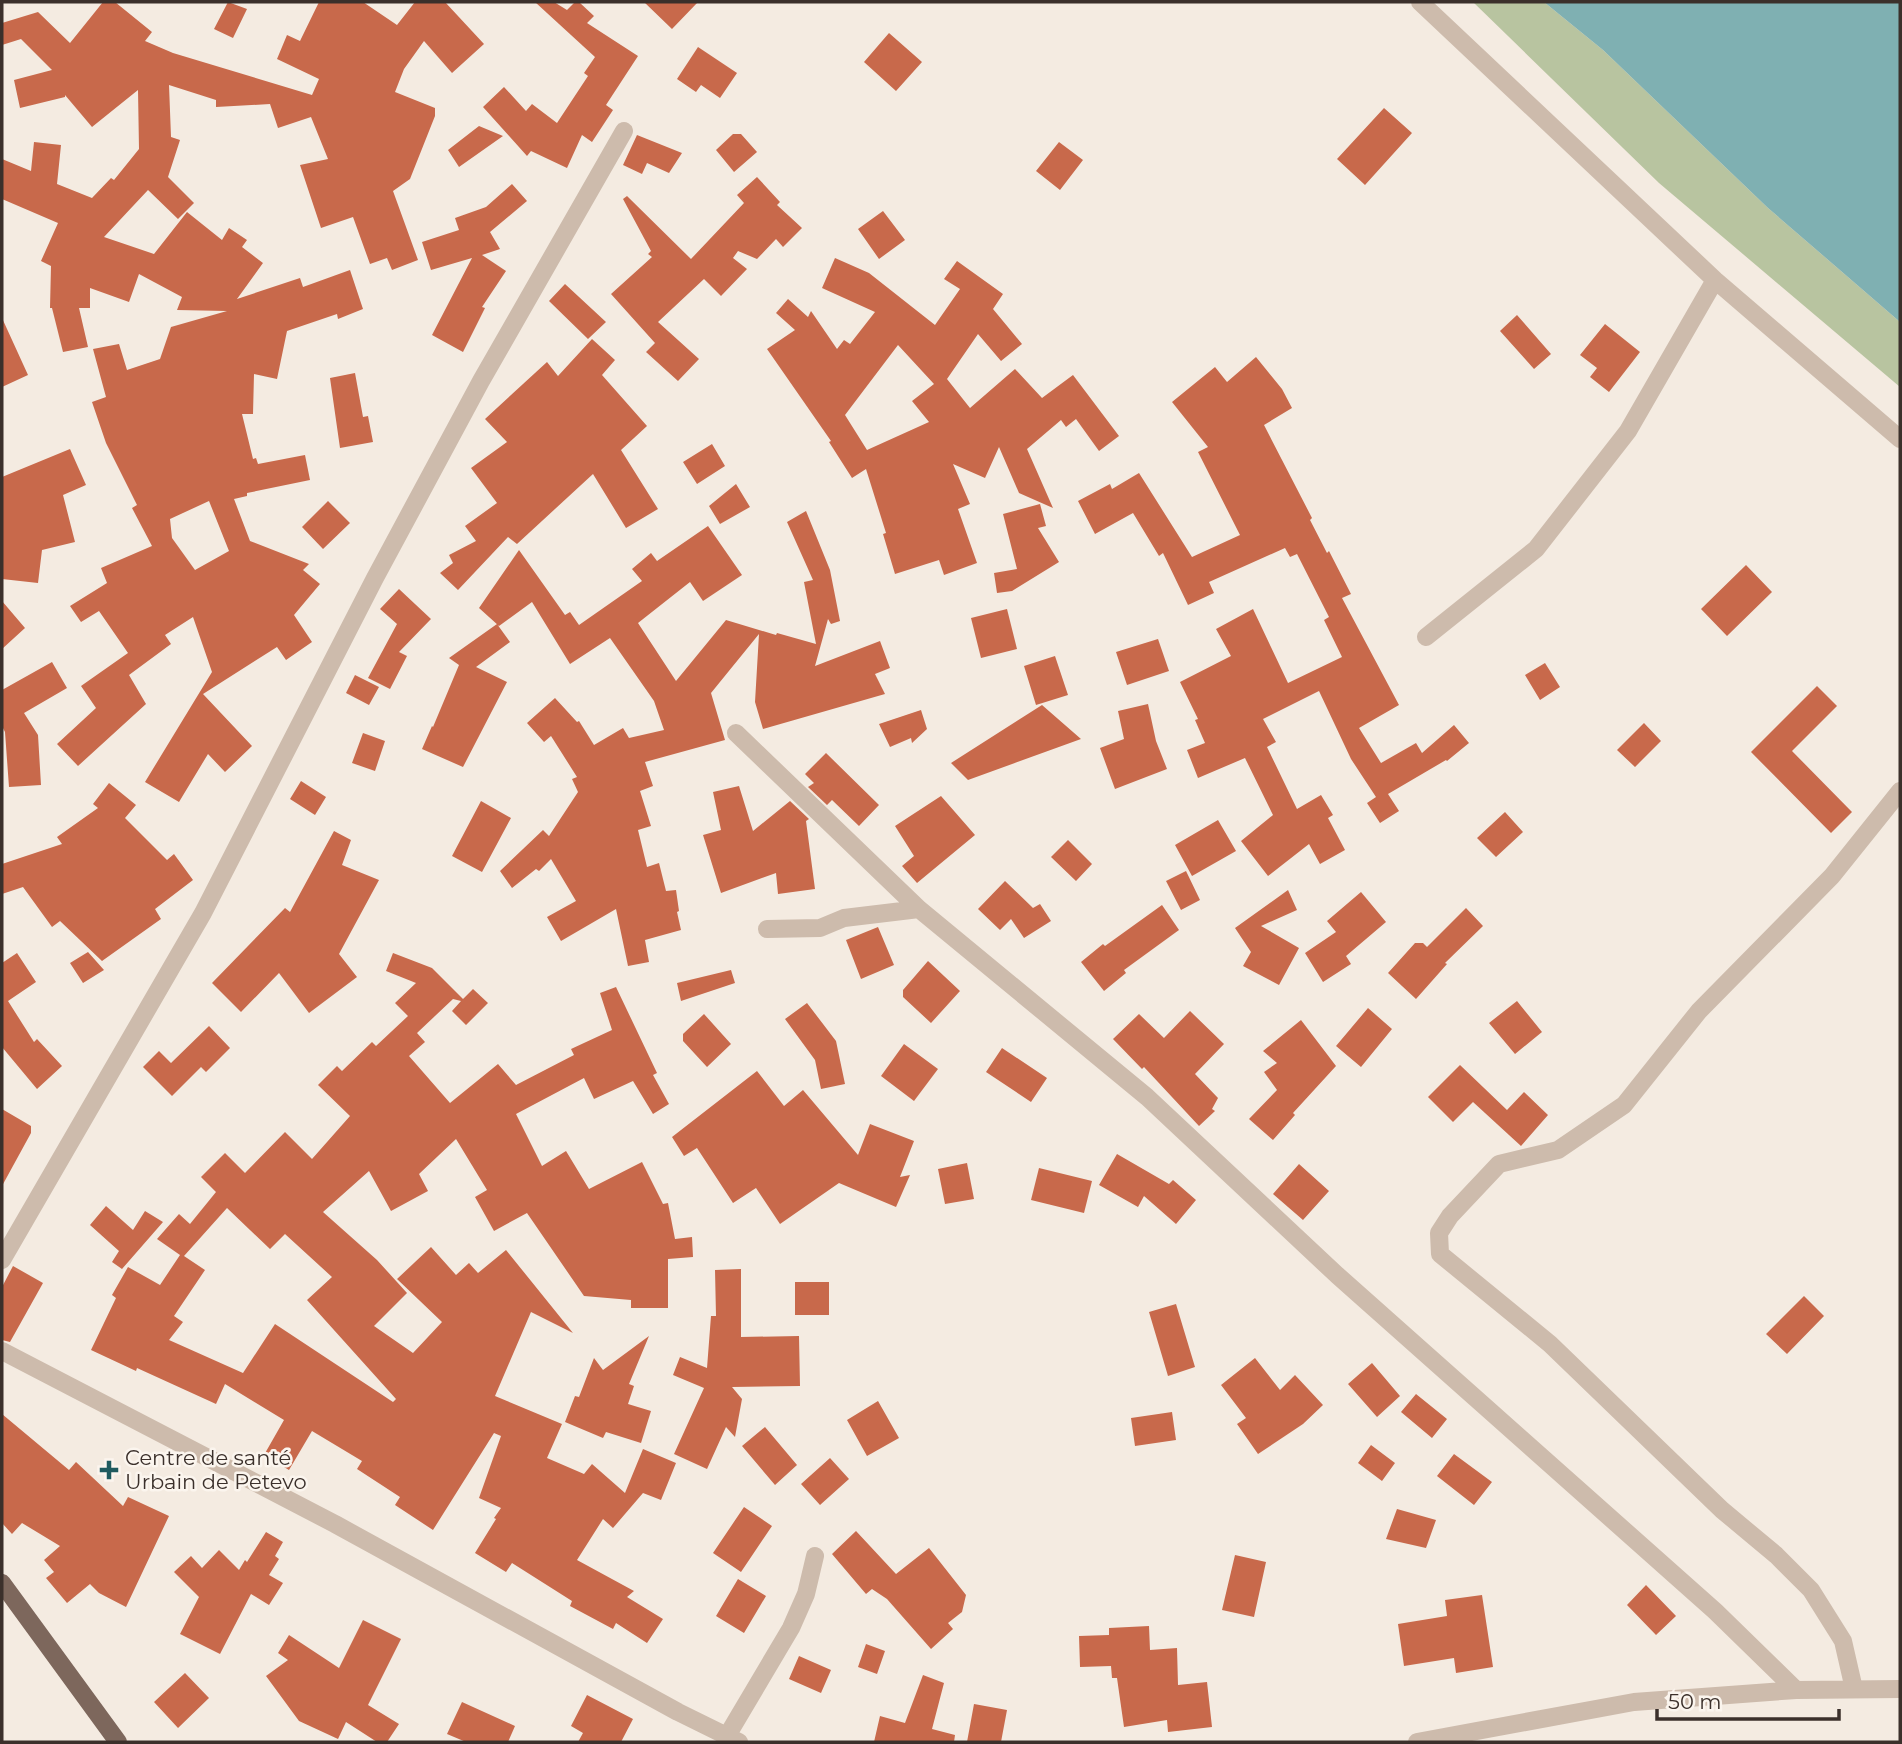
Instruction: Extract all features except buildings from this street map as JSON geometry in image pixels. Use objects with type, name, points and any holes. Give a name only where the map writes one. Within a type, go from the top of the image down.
[{"type":"main road","points":[[2,1583],[118,1742]]},
{"type":"street","points":[[1420,2],[1715,280],[1900,439]]},
{"type":"street","points":[[2,1260],[203,913],[375,578],[481,381],[624,131]]},
{"type":"street","points":[[1426,637],[1536,549],[1628,431],[1715,280]]},
{"type":"street","points":[[736,733],[919,909],[1147,1097],[1337,1275],[1715,1611],[1796,1690]]},
{"type":"street","points":[[1854,1689],[1843,1641],[1811,1590],[1776,1555],[1722,1510],[1550,1344],[1440,1254],[1439,1233],[1450,1216],[1499,1164],[1558,1150],[1624,1105],[1699,1011],[1832,876],[1900,791]]},
{"type":"street","points":[[767,929],[820,928],[845,918],[919,909]]},
{"type":"street","points":[[2,1351],[335,1524],[678,1712],[733,1739],[791,1628],[806,1594],[815,1556]]},
{"type":"street","points":[[1417,1742],[1634,1702],[1796,1690],[1900,1689]]},
{"type":"green space","points":[[1473,2],[1544,2],[1603,50],[1768,208],[1900,322],[1900,387],[1659,183]]},
{"type":"water","points":[[1544,2],[1900,2],[1900,322],[1768,208],[1603,50]]},
{"type":"place","name":"Centre de santé Urbain de Petevo","points":[[109,1470]]}]
